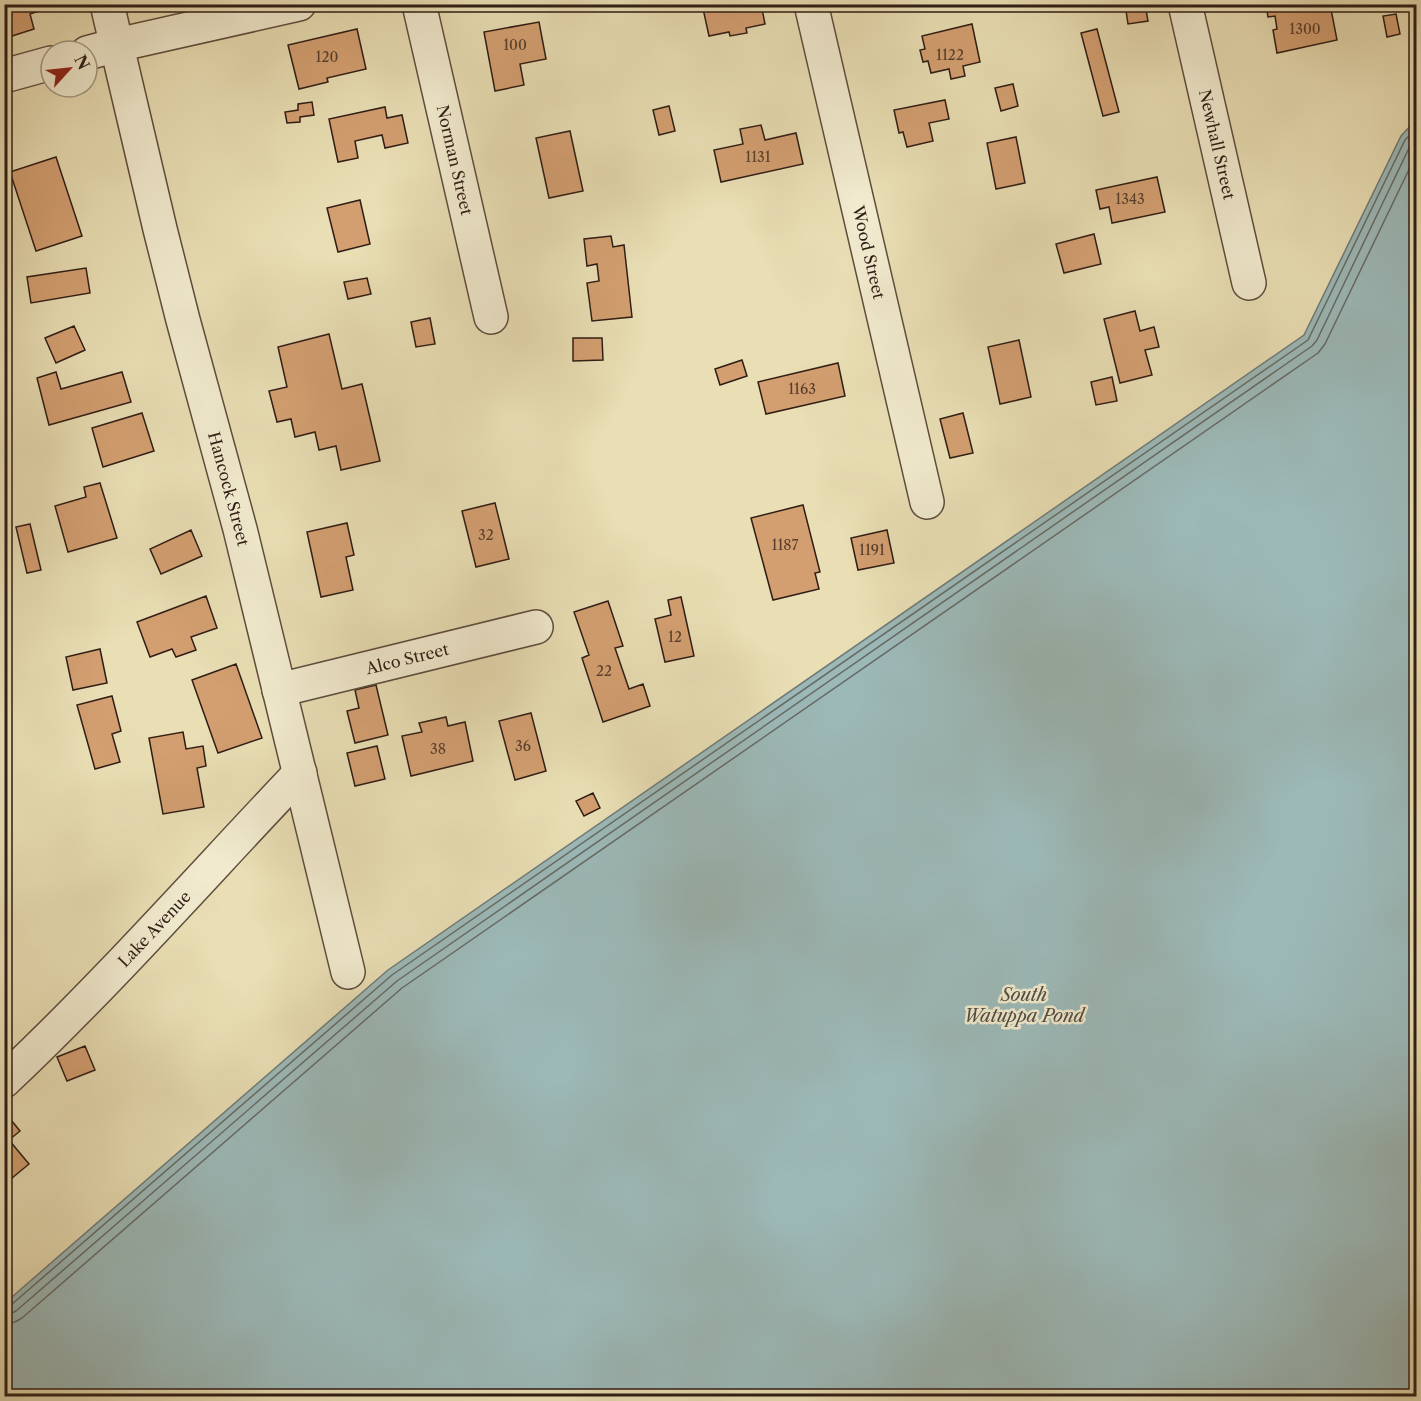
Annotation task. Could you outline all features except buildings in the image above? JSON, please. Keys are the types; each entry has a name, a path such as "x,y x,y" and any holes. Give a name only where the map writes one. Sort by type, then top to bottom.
{"street":[{"name":"Hancock Street","path":"107,4 102,49 168,263 240,529 348,972"},
{"path":"102,49 299,4"},
{"name":"Norman Street","path":"419,4 491,317"},
{"name":"Wood Street","path":"811,4 927,502"},
{"name":"Newhall Street","path":"1185,4 1250,283"},
{"path":"4,76 39,66"},
{"name":"Alco Street","path":"279,690 536,627"},
{"name":"Lake Avenue","path":"4,1081 130,955 300,773"}],"water":[{"name":"South Watuppa Pond","path":"1416,120 1416,1396 5,1396 5,1303 388,970 1304,335 1401,136"}]}
